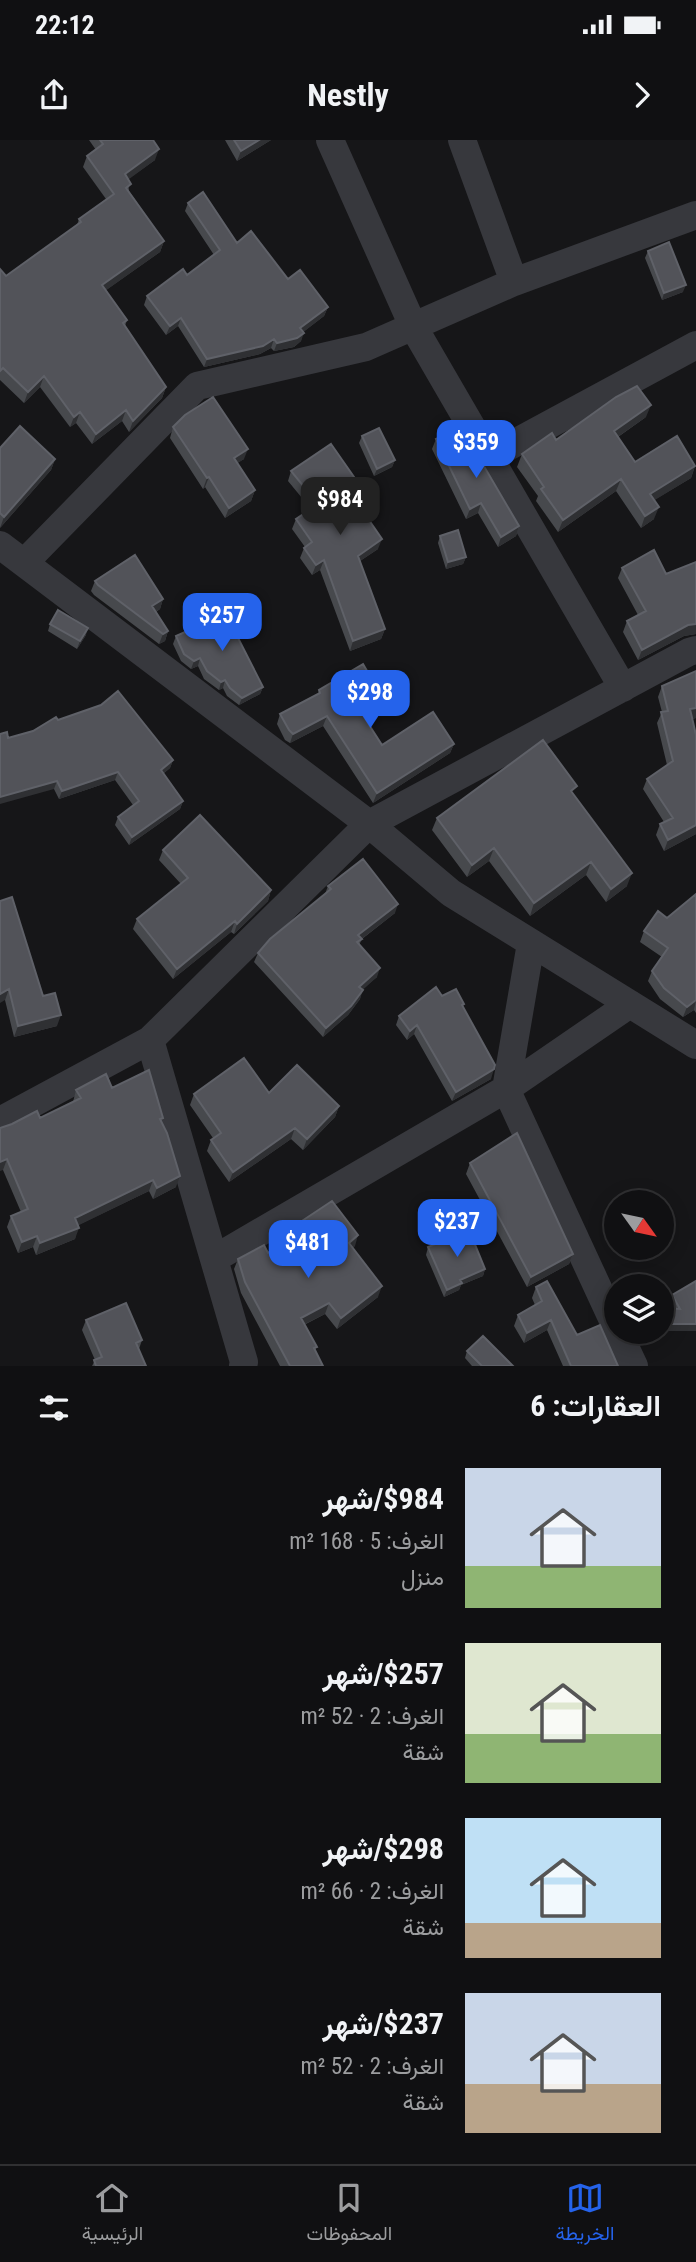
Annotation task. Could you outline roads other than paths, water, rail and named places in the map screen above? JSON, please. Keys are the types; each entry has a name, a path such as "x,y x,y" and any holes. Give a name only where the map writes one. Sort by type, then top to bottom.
{"street":[{"path":"330,140 413,326 623,688"},
{"path":"462,140 514,282"},
{"path":"24,563 197,386 366,347 514,282 696,215"},
{"path":"489,457 696,345"},
{"path":"0,545 369,824 451,893 696,1045"},
{"path":"0,1121 150,1040 369,824 696,650"},
{"path":"531,943 506,1089 604,1301"},
{"path":"214,1259 506,1089 630,1004"},
{"path":"150,1040 243,1366"},
{"path":"624,1344 634,1366"}]}
